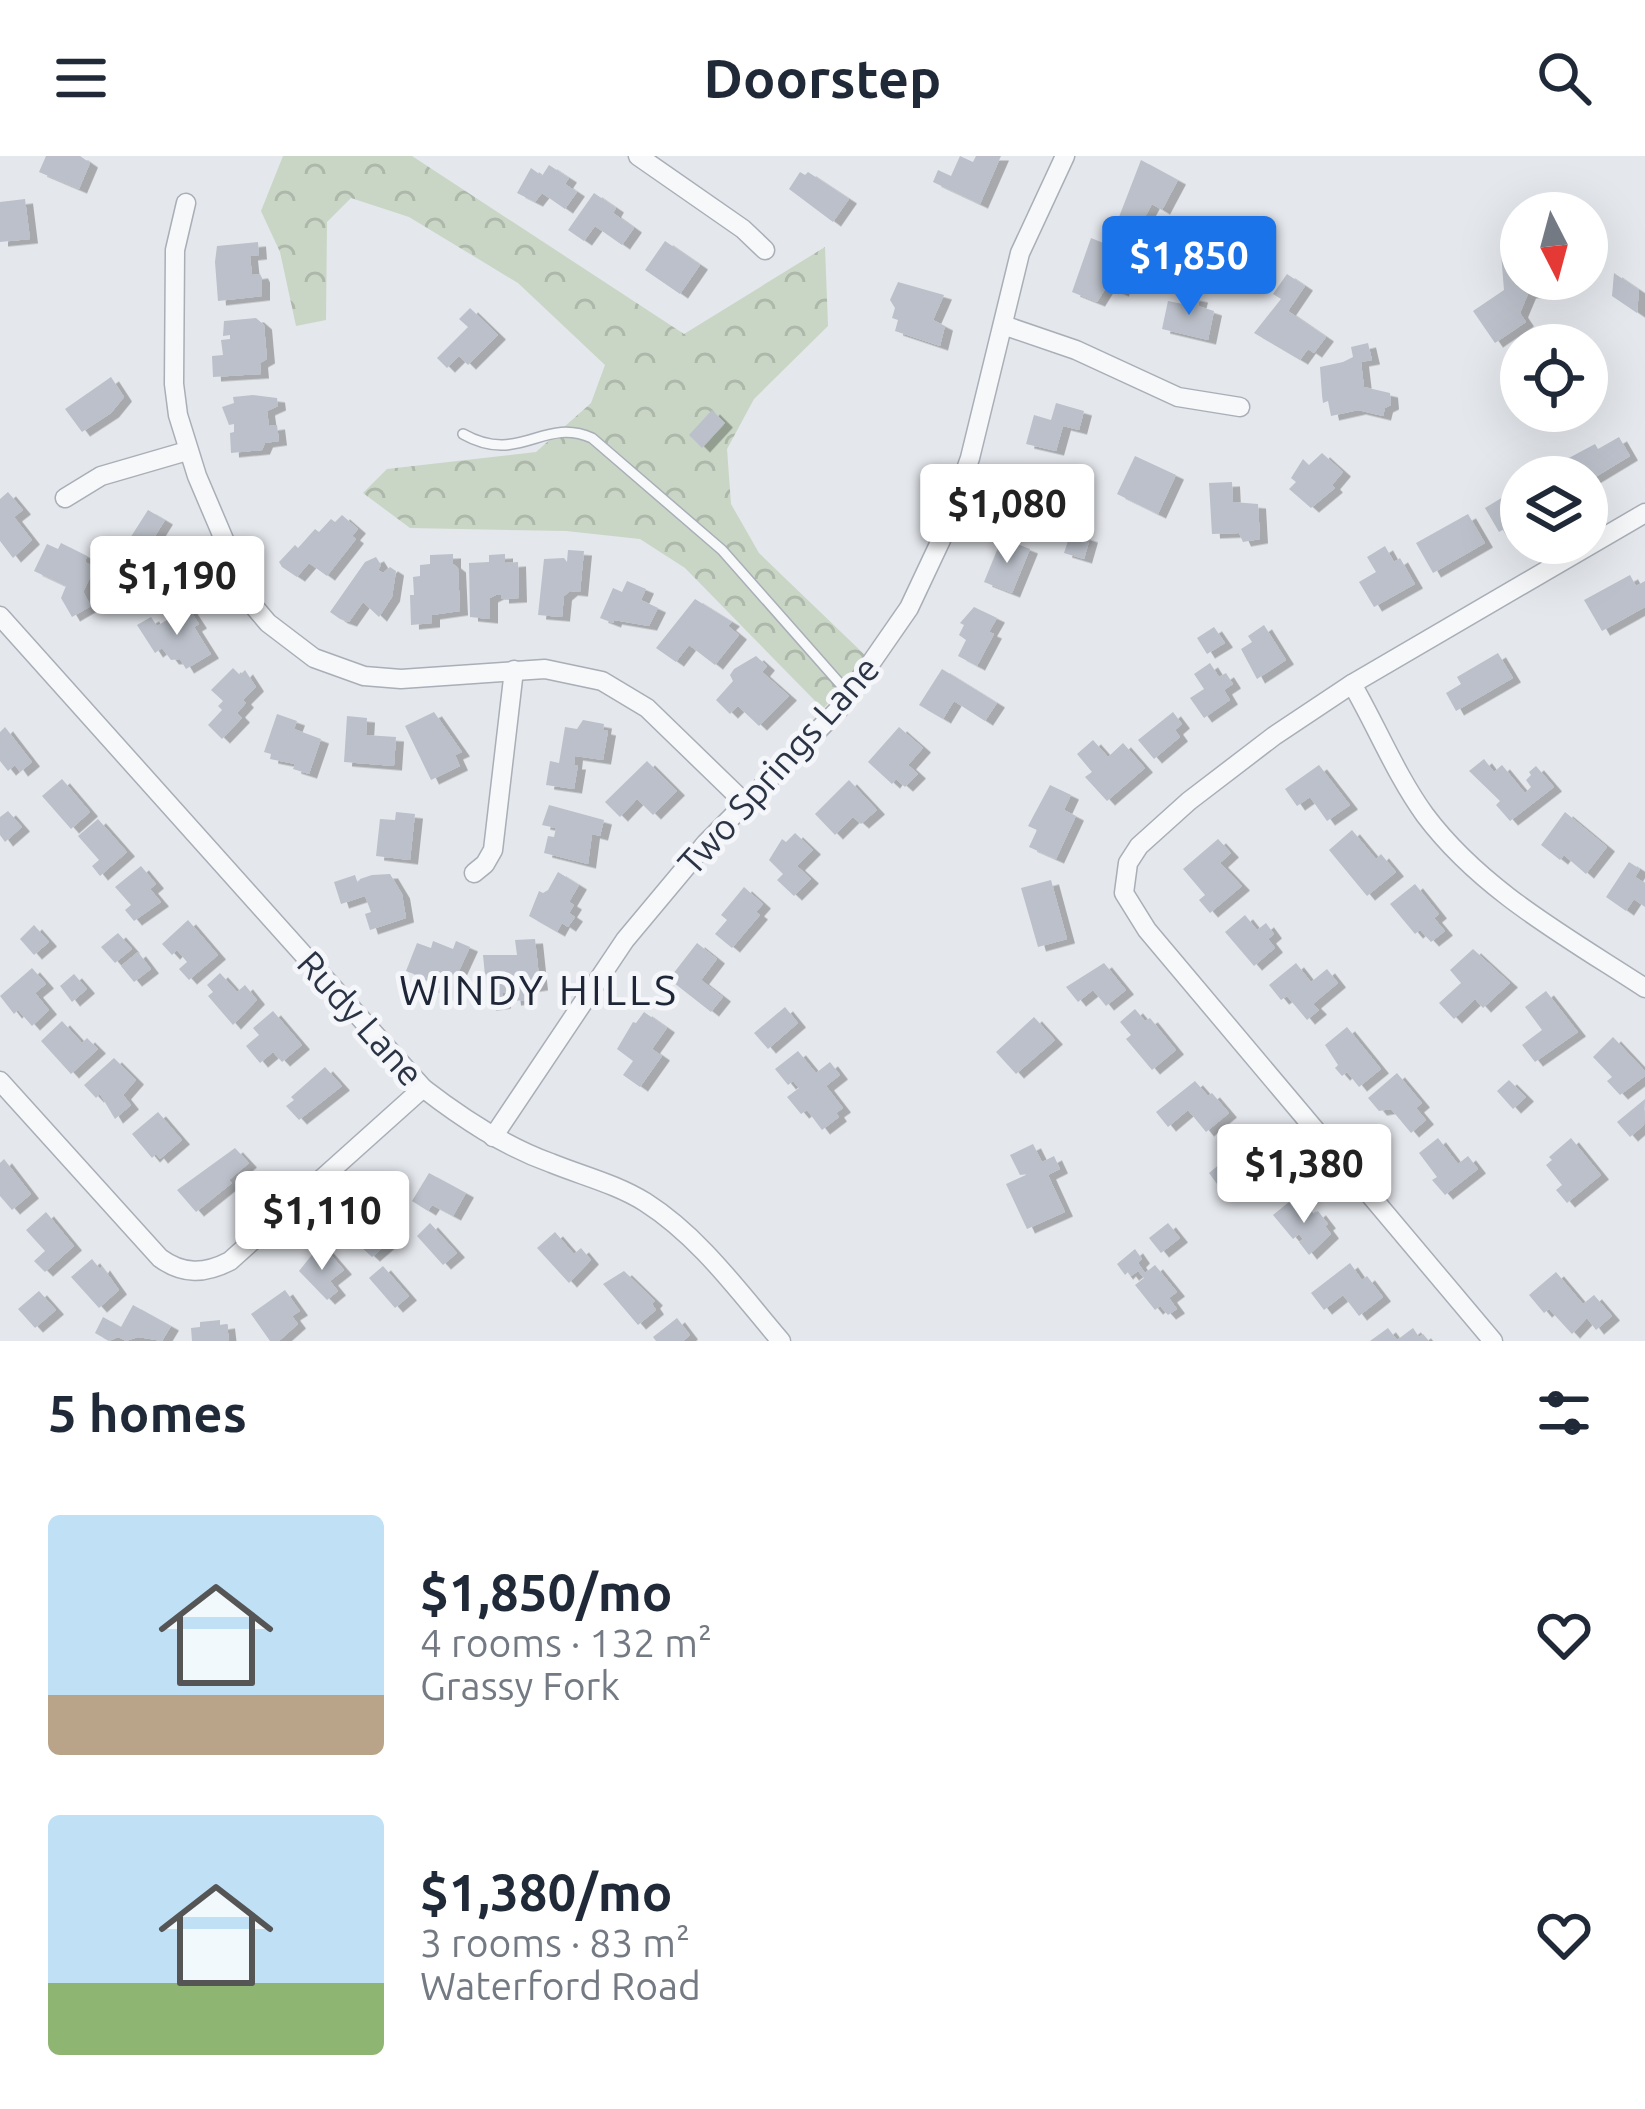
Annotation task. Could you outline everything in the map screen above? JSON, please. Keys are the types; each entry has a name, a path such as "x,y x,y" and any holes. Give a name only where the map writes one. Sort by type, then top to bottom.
{"street":[{"path":"638,156 743,229 765,250"},
{"name":"Two Springs Lane","path":"493,1137 625,940 850,695 909,608 970,458 1020,253 1065,156"},
{"path":"186,203 175,250 174,384 187,451 251,603 287,641 338,669 377,678 571,671 626,692 746,803"},
{"path":"1003,325 1076,350 1178,398 1240,407"},
{"path":"65,498 101,476 187,451"},
{"path":"1493,1341 1147,930 1124,893 1128,863 1172,816 1274,736 1352,684 1645,512"},
{"name":"Rudy Lane","path":"0,616 423,1088 493,1137 607,1183 658,1211 698,1245 781,1341"},
{"path":"474,874 493,850 514,670"},
{"path":"1352,684 1400,776 1452,848 1528,912 1645,988"},
{"path":"0,1081 151,1249 168,1264 190,1271 205,1271 230,1261 423,1088"}],"lane":[{"path":"463,434 497,448 538,440 555,430 578,431 592,438 722,550 850,695"}],"green space":[{"path":"283,156 412,156 684,334 825,247 828,326 754,399 727,449 731,504 759,553 867,657 823,709 685,568 640,539 566,531 410,528 363,493 387,469 536,452 591,403 605,365 518,283 409,217 351,198 327,222 326,320 296,326 280,252 261,211"}],"building":[{"path":"46,156 80,156 90,163 79,189 39,172"},
{"path":"960,156 973,162 976,156 1001,156 980,204 933,182 938,170 951,176"},
{"path":"1141,160 1178,180 1162,210 1152,204 1139,228 1119,217"},
{"path":"549,165 569,178 565,184 577,192 565,209 542,193 535,202 517,193 531,168 542,176"},
{"path":"800,172 808,172 849,199 833,222 789,189"},
{"path":"594,193 634,228 622,245 595,226 584,241 568,230"},
{"path":"25,199 30,239 0,242 0,202"},
{"path":"1091,238 1123,251 1118,262 1127,266 1121,292 1107,286 1097,302 1072,292"},
{"path":"665,241 700,265 680,294 645,270"},
{"path":"258,242 259,255 250,256 252,275 262,278 262,296 218,301 217,246"},
{"path":"1614,273 1639,290 1637,313 1612,296"},
{"path":"1287,274 1305,286 1288,311 1326,337 1314,353 1308,349 1300,360 1254,333 1281,299 1273,294"},
{"path":"898,282 944,295 933,320 945,326 940,346 895,331 898,320 892,318 895,308 890,300"},
{"path":"1500,293 1500,300 1525,300 1520,313 1526,322 1500,324 1500,340 1495,343 1473,311"},
{"path":"1185,295 1200,298 1198,306 1214,311 1208,340 1162,329 1168,301 1183,304"},
{"path":"470,308 498,335 468,365 459,356 447,368 437,358 468,327 459,319"},
{"path":"256,318 264,325 267,359 260,363 261,374 213,377 212,356 223,355 221,340 230,339 230,335 223,336 224,321"},
{"path":"1368,343 1372,360 1361,362 1364,387 1390,393 1391,405 1383,416 1358,410 1331,416 1328,401 1323,403 1320,367 1353,357 1351,347"},
{"path":"111,377 124,397 111,413 82,432 65,409"},
{"path":"233,397 277,398 278,406 267,411 269,426 277,425 279,441 265,443 262,450 231,453 234,424 229,425 222,407 234,403"},
{"path":"1056,403 1084,411 1079,430 1063,426 1056,451 1026,444 1034,415 1051,420"},
{"path":"712,410 725,423 702,448 689,435"},
{"path":"1619,437 1630,456 1608,469 1608,456 1573,456 1595,444 1598,449"},
{"path":"1322,453 1343,472 1332,485 1335,488 1311,508 1289,489 1296,482 1291,478 1303,459 1309,465"},
{"path":"1135,456 1176,475 1158,514 1117,494"},
{"path":"1025,468 1053,476 1046,501 1072,509 1067,528 1012,513"},
{"path":"1232,482 1233,502 1258,504 1260,539 1243,542 1239,533 1212,534 1209,483"},
{"path":"8,492 23,510 14,517 32,540 13,558 0,541 0,499"},
{"path":"1500,499 1500,531 1499,532 1485,508"},
{"path":"148,510 165,520 152,541 172,554 156,579 131,563 123,576 111,568"},
{"path":"1468,514 1485,543 1433,573 1416,543"},
{"path":"342,515 358,529 352,536 356,539 327,576 309,563 297,577 282,567 279,562 295,545 298,548 315,529 319,532"},
{"path":"1071,532 1090,538 1084,559 1064,553"},
{"path":"1002,538 1030,549 1012,593 984,582"},
{"path":"61,543 87,556 85,562 95,567 83,592 91,606 72,617 61,598 66,586 34,571 47,544 58,549"},
{"path":"1385,546 1394,562 1400,558 1415,584 1374,607 1359,582 1376,572 1367,557"},
{"path":"568,550 584,551 580,592 564,596 562,617 538,615 544,559 567,562"},
{"path":"453,554 460,611 432,615 432,623 411,625 410,595 414,595 413,577 420,576 420,565 430,564 430,555"},
{"path":"505,554 505,563 518,562 519,598 496,595 490,598 490,619 470,617 469,563 489,562 489,555"},
{"path":"376,557 381,565 378,570 383,573 390,567 396,571 392,597 379,617 363,602 349,622 330,612 365,562"},
{"path":"1630,575 1636,586 1645,581 1645,607 1602,631 1584,600"},
{"path":"627,581 646,589 641,600 658,608 649,626 600,618 613,588 622,592"},
{"path":"695,599 732,622 728,626 739,635 715,665 689,645 676,662 656,648"},
{"path":"188,607 211,654 186,669 162,648 155,653 137,625 151,617 157,626"},
{"path":"974,607 997,618 977,666 958,656 966,640 959,635 964,625 960,623"},
{"path":"1264,625 1286,660 1257,679 1241,649 1252,642 1248,636"},
{"path":"1214,627 1225,643 1207,654 1197,638"},
{"path":"1498,653 1513,678 1456,711 1446,693 1461,684 1457,677"},
{"path":"756,656 767,666 762,672 789,696 759,726 738,706 730,714 716,700 733,681 734,669"},
{"path":"1210,663 1219,677 1226,673 1233,684 1224,690 1230,700 1204,718 1190,698 1204,689 1194,674"},
{"path":"233,668 240,675 245,670 256,687 237,713 242,718 222,739 208,725 222,710 218,706 223,701 211,690"},
{"path":"942,669 997,703 985,721 954,701 943,719 919,705"},
{"path":"434,712 462,752 455,755 460,766 431,780 405,726"},
{"path":"1173,712 1182,724 1175,730 1180,737 1154,759 1138,740"},
{"path":"277,714 297,721 294,729 321,739 309,774 293,769 295,764 270,759 271,754 264,752"},
{"path":"347,716 367,718 366,735 396,737 394,766 344,762"},
{"path":"583,720 604,724 603,730 608,731 603,760 575,756 574,789 546,785 550,761 559,763 565,727 577,729"},
{"path":"5,727 32,762 20,772 15,765 8,771 0,761 0,732"},
{"path":"899,727 923,748 908,765 918,774 905,787 896,779 892,784 868,762"},
{"path":"1093,740 1108,757 1123,743 1145,768 1107,801 1085,777 1092,772 1077,754"},
{"path":"1484,759 1494,772 1502,765 1525,793 1531,787 1526,780 1529,772 1536,766 1554,787 1510,821 1496,805 1500,801 1469,771"},
{"path":"647,761 677,791 653,815 637,799 620,817 605,802"},
{"path":"1319,765 1350,805 1327,821 1310,797 1297,806 1285,789"},
{"path":"62,779 90,812 71,829 42,796"},
{"path":"849,780 877,810 861,824 853,817 835,835 815,814"},
{"path":"1050,785 1071,795 1064,810 1076,816 1056,859 1029,847 1037,830 1028,826"},
{"path":"549,805 604,820 600,836 592,834 588,864 544,853 548,836 554,837 556,828 542,825"},
{"path":"8,811 22,827 5,842 0,817"},
{"path":"396,812 415,814 410,860 376,856 380,819 395,820"},
{"path":"1565,812 1607,847 1586,874 1564,855 1560,860 1541,845"},
{"path":"98,819 127,852 100,876 92,866 99,860 78,836"},
{"path":"1352,830 1376,859 1381,854 1396,872 1367,896 1329,850"},
{"path":"795,833 813,850 797,866 811,879 794,896 777,880 783,874 769,860 782,839 786,842"},
{"path":"1218,839 1231,853 1220,863 1242,886 1210,913 1199,900 1205,895 1183,869"},
{"path":"1629,862 1640,869 1635,877 1645,883 1645,907 1634,899 1626,911 1606,897"},
{"path":"141,866 156,884 150,889 161,902 134,921 125,910 131,905 115,887"},
{"path":"558,872 579,885 569,902 574,905 569,913 575,917 568,927 562,923 557,932 529,916 539,891 548,890"},
{"path":"390,874 402,894 406,918 370,930 365,914 371,912 365,896 341,904 334,882 355,875 358,884 372,875"},
{"path":"1051,880 1067,939 1038,947 1021,888"},
{"path":"1415,884 1439,914 1434,918 1445,931 1431,942 1420,930 1415,934 1390,904"},
{"path":"744,887 763,904 756,912 760,915 732,948 715,934 727,920 721,915"},
{"path":"1245,915 1257,930 1266,923 1274,934 1268,939 1275,948 1254,966 1225,932"},
{"path":"188,920 218,955 189,980 179,969 187,962 177,950 172,955 162,944"},
{"path":"34,925 49,942 34,955 20,939"},
{"path":"118,933 132,949 115,963 101,947"},
{"path":"535,939 540,986 526,988 527,1000 513,1001 512,992 502,993 503,1004 488,1006 483,955 517,955 515,940"},
{"path":"433,941 453,949 456,941 470,947 447,997 427,986 429,980 406,971 417,943 431,948"},
{"path":"697,943 717,959 701,980 723,997 711,1012 669,979"},
{"path":"1473,949 1510,983 1483,1008 1475,999 1454,1019 1439,1003 1461,983 1450,970"},
{"path":"138,952 151,969 134,982 121,966"},
{"path":"1104,963 1126,990 1106,1006 1093,990 1078,1002 1066,987"},
{"path":"1296,963 1311,982 1327,969 1338,983 1313,1004 1319,1010 1307,1020 1287,996 1281,1000 1269,985"},
{"path":"32,968 46,984 35,993 49,1010 32,1026 0,996"},
{"path":"220,973 237,992 245,985 257,1000 233,1025 208,996 213,992 207,985"},
{"path":"74,974 87,989 72,1002 60,986"},
{"path":"1546,991 1578,1032 1535,1062 1522,1045 1542,1030 1525,1007"},
{"path":"785,1007 798,1023 768,1049 754,1033"},
{"path":"1135,1009 1145,1021 1150,1018 1176,1050 1152,1070 1126,1039 1131,1035 1120,1022"},
{"path":"273,1011 302,1045 282,1062 273,1052 260,1063 246,1046 259,1035 253,1028"},
{"path":"644,1012 667,1028 652,1049 662,1056 640,1087 623,1075 633,1061 617,1049"},
{"path":"1034,1017 1055,1040 1016,1074 996,1052"},
{"path":"62,1021 82,1043 87,1038 98,1049 71,1074 41,1041"},
{"path":"1347,1027 1381,1069 1359,1087 1347,1072 1342,1076 1335,1068 1338,1065 1325,1045"},
{"path":"1613,1037 1645,1071 1645,1076 1620,1095 1607,1081 1612,1077 1593,1057"},
{"path":"798,1051 816,1073 830,1062 840,1075 826,1086 843,1108 822,1130 807,1110 801,1114 787,1097 799,1088 793,1081 788,1085 775,1069"},
{"path":"114,1058 136,1080 123,1095 131,1105 115,1119 100,1094 96,1098 84,1085"},
{"path":"325,1067 342,1086 299,1120 286,1106"},
{"path":"1397,1073 1422,1103 1416,1108 1426,1120 1411,1133 1391,1109 1379,1111 1368,1098"},
{"path":"1509,1080 1526,1097 1513,1109 1497,1091"},
{"path":"1195,1081 1229,1113 1206,1132 1188,1110 1168,1127 1156,1112"},
{"path":"1645,1099 1644,1125 1630,1137 1617,1122"},
{"path":"158,1112 182,1140 160,1159 156,1154 152,1158 132,1134"},
{"path":"1438,1138 1458,1164 1468,1156 1478,1169 1445,1195 1419,1153"},
{"path":"1571,1138 1601,1175 1567,1203 1556,1190 1562,1185 1546,1165"},
{"path":"1249,1140 1280,1174 1257,1192 1239,1170 1220,1188 1209,1173"},
{"path":"1033,1144 1042,1162 1054,1156 1060,1169 1048,1175 1065,1212 1027,1229 1006,1184 1028,1174 1020,1175 1010,1155"},
{"path":"235,1148 249,1163 196,1212 177,1190"},
{"path":"4,1159 31,1194 12,1210 0,1196"},
{"path":"429,1173 466,1193 453,1216 432,1205 428,1211 412,1201"},
{"path":"1289,1202 1299,1215 1308,1207 1314,1214 1318,1211 1328,1224 1331,1234 1309,1255 1299,1234 1293,1239 1273,1215"},
{"path":"379,1203 398,1224 381,1238 387,1244 372,1257 346,1233"},
{"path":"46,1212 74,1246 45,1272 34,1261 45,1251 26,1230"},
{"path":"430,1223 457,1253 443,1265 417,1236"},
{"path":"1168,1223 1180,1238 1161,1253 1149,1238"},
{"path":"555,1232 574,1254 581,1248 591,1260 569,1283 537,1248"},
{"path":"325,1248 344,1270 330,1281 338,1291 327,1300 299,1271 315,1251 318,1255"},
{"path":"1135,1249 1145,1273 1155,1265 1177,1292 1169,1298 1177,1309 1168,1315 1160,1306 1155,1310 1135,1285 1144,1278 1138,1271 1125,1275 1117,1264"},
{"path":"92,1259 119,1290 99,1308 71,1277"},
{"path":"1350,1263 1383,1297 1359,1316 1343,1295 1324,1310 1311,1293"},
{"path":"383,1266 409,1296 395,1308 369,1278"},
{"path":"624,1271 655,1301 656,1310 638,1325 603,1284"},
{"path":"1556,1272 1583,1304 1594,1295 1612,1316 1596,1330 1587,1318 1572,1334 1549,1309 1544,1313 1529,1295"},
{"path":"285,1290 300,1311 292,1316 298,1324 279,1341 270,1341 251,1314"},
{"path":"39,1291 56,1310 35,1328 18,1309"},
{"path":"133,1305 171,1326 162,1341 118,1337 109,1341 95,1333 103,1317 121,1327"},
{"path":"677,1318 690,1335 683,1341 656,1341 653,1337"},
{"path":"220,1320 220,1325 227,1324 229,1341 192,1341 191,1328"},
{"path":"1388,1328 1397,1340 1413,1328 1429,1341 1370,1341"}],"district":[{"name":"WINDY HILLS","path":"539,989"}]}
